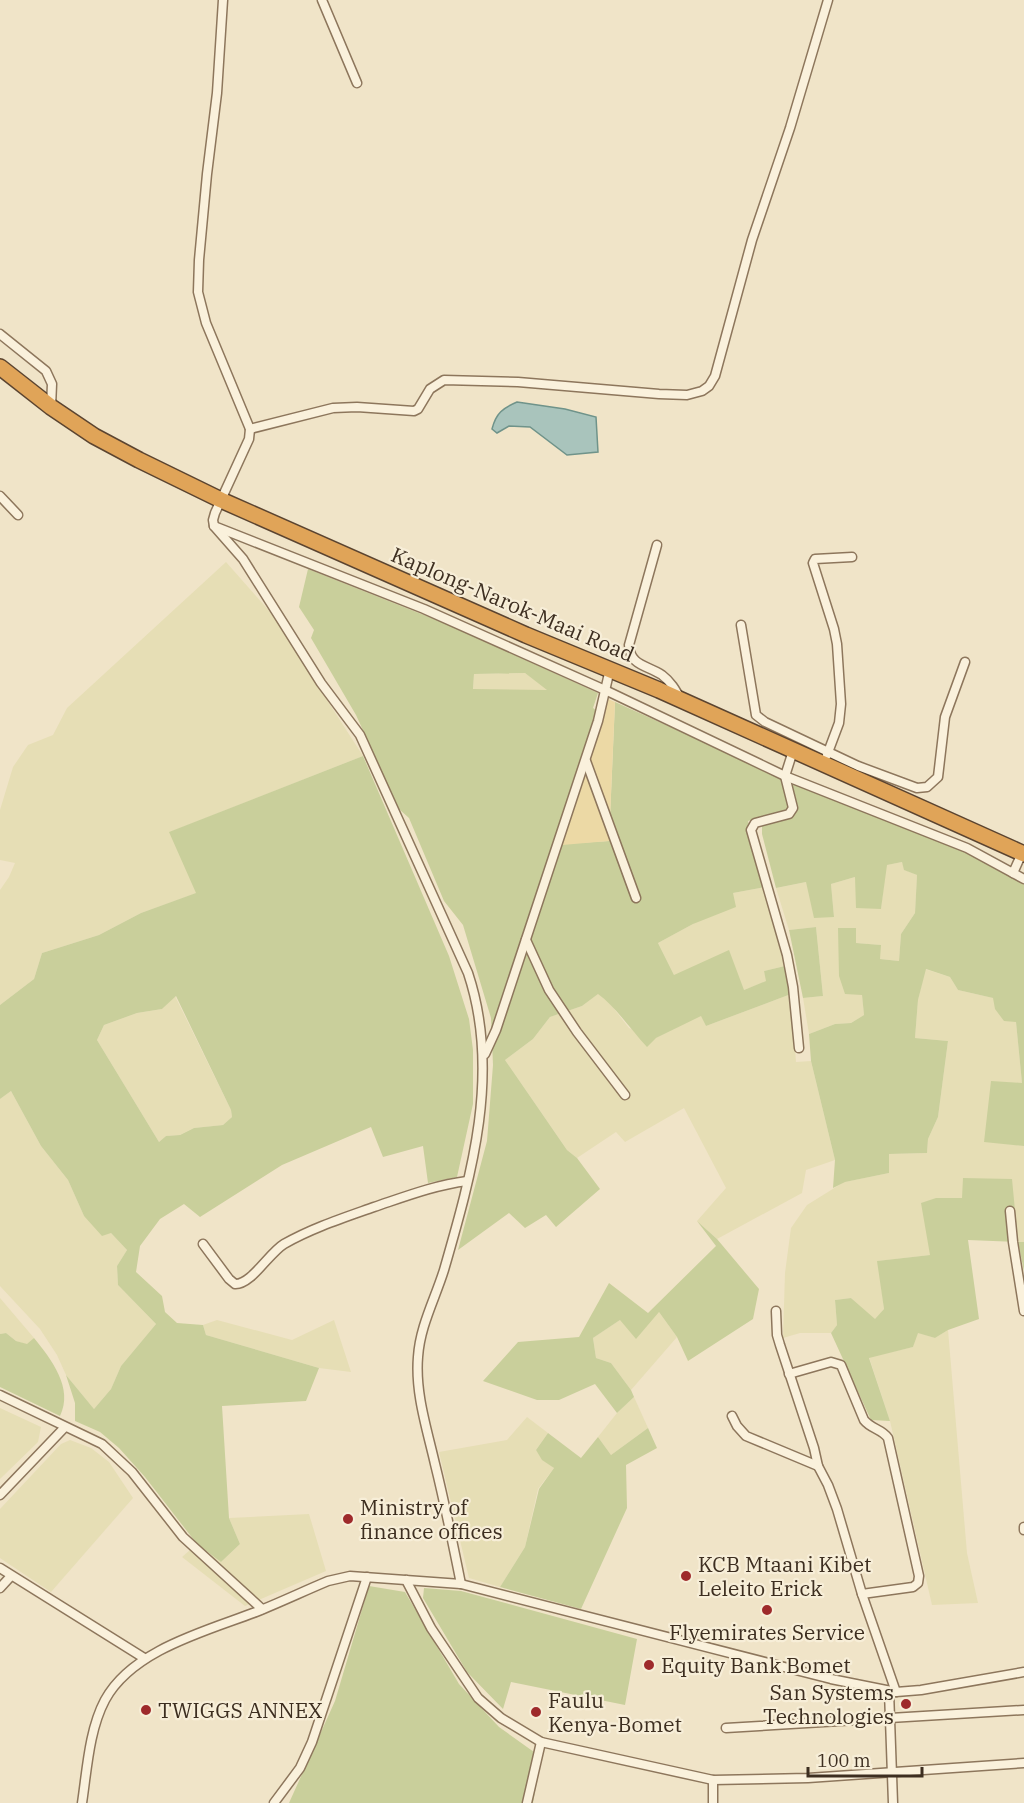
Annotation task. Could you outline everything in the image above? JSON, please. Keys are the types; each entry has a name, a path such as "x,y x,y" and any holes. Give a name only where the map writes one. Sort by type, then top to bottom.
{"highway":[{"name":"Kaplong-Narok-Maai Road","path":"0,367 51,407 133,457 220,500 793,751 826,758 1023,853"}],"street":[{"path":"223,0 217,93 200,250 198,292 206,323 250,429 246,448 220,500 213,519 214,526 243,559 321,683 360,735 468,973 479,1012 483,1058 478,1127 465,1198 446,1264 420,1337 418,1359 422,1407 461,1584"},
{"path":"322,0 357,83"},
{"path":"250,429 333,408 357,407 414,411 418,409 435,384 451,379 518,382 659,394 687,394 702,391 709,386 715,376 752,240 790,128 828,0"},
{"path":"0,334 46,371 52,384 51,407"},
{"path":"0,496 18,515"},
{"path":"214,526 424,609 605,690 785,776 948,840 992,860 1024,879"},
{"path":"657,544 628,645 629,654 636,662 662,676 673,685 680,700"},
{"path":"826,758 839,723 841,704 837,644 813,563 815,559 852,557"},
{"path":"424,609 433,593"},
{"path":"741,625 756,715 826,758 858,766 917,788 927,787 938,777 945,717 965,662"},
{"path":"483,1058 496,1030 585,761 610,669"},
{"path":"793,751 785,776 793,808 789,814 754,823 751,830 787,955 793,987 799,1048"},
{"path":"585,761 636,898"},
{"path":"1013,873 1023,853"},
{"path":"526,940 549,990 577,1032 625,1095"},
{"path":"203,1244 229,1279 235,1284 242,1284 271,1253 308,1231 435,1186 467,1181"},
{"path":"1010,1211 1024,1311"},
{"path":"776,1311 777,1335 818,1466 837,1509 892,1691 890,1719 893,1803"},
{"path":"789,1374 831,1362 841,1365 864,1420 870,1426 884,1432 888,1438 918,1583 913,1587 862,1594"},
{"path":"0,1395 102,1443 132,1472 183,1537 262,1610"},
{"path":"732,1416 746,1436 818,1466"},
{"path":"0,1495 64,1427"},
{"path":"0,1568 144,1659"},
{"path":"0,1588 11,1576"},
{"path":"82,1803 94,1729 101,1708 116,1684 144,1659 328,1581 350,1576 461,1584 831,1679 892,1691 921,1689 1024,1672"},
{"path":"274,1803 300,1768 312,1742 367,1577"},
{"path":"406,1580 431,1628 478,1698 501,1718 541,1742 713,1780 807,1778 1024,1763"},
{"path":"726,1728 1024,1710"},
{"path":"527,1803 541,1742"},
{"path":"713,1780 713,1803"}],"shaded area":[{"path":"226,562 271,613 363,756 170,832 197,893 141,913 99,935 42,953 34,979 0,1005 0,890 15,863 0,860 0,810 13,767 28,745 53,735 67,708"},
{"path":"525,673 549,690 473,690 474,674"},
{"path":"902,862 905,870 917,875 915,913 901,934 899,961 880,959 880,945 856,943 838,928 862,994 864,1015 851,1023 835,1024 809,1034 803,998 823,996 816,927 789,930 776,888 806,882 834,917 831,884 855,877 881,909 886,865"},
{"path":"766,887 778,925 785,966 764,971 767,981 744,990 674,975 658,943 693,924 733,893"},
{"path":"925,969 950,977 958,990 993,998 1016,1022 1022,1083 984,1141 1024,1146 1024,1242 1018,1242 962,1198 936,1198 930,1255 878,1261 884,1309 875,1320 851,1298 835,1300 837,1325 831,1333 800,1333 783,1338 785,1273 791,1228 807,1205 844,1182 889,1173 889,1154 927,1153 928,1139 938,1117 948,1041 915,1038 918,1000"},
{"path":"599,993 629,1028 656,1038 701,1015 706,1026 791,994 796,1062 811,1061 835,1160 806,1170 802,1193 717,1239 697,1221 726,1188 684,1108 625,1142 616,1132 577,1158 567,1150 505,1060 533,1039 550,1017 582,1006"},
{"path":"175,996 231,1110 232,1117 223,1125 194,1128 180,1135 166,1136 159,1142 97,1040 104,1025 137,1013 162,1009"},
{"path":"11,1091 41,1146 68,1180 84,1216 111,1233 127,1250 117,1266 118,1285 156,1324 121,1366 111,1389 94,1409 66,1375 57,1355 40,1329 0,1286 0,1099"},
{"path":"0,1298 34,1338 28,1345 16,1341 6,1333 0,1334"},
{"path":"659,1312 677,1337 631,1390 611,1363 596,1358 593,1338 620,1320"},
{"path":"217,1320 292,1340 334,1320 351,1372 319,1368 206,1335 203,1325"},
{"path":"948,1330 967,1553 978,1603 932,1605 890,1421 869,1357 913,1347 917,1332 935,1338"},
{"path":"634,1397 648,1428 611,1455 598,1437 617,1413"},
{"path":"0,1408 41,1427 38,1442 0,1479"},
{"path":"527,1417 548,1433 536,1450 554,1468 538,1489 525,1547 500,1587 469,1578 439,1452 507,1440"},
{"path":"70,1440 91,1448 109,1462 133,1498 51,1592 0,1558 0,1509 61,1444"},
{"path":"309,1514 326,1571 245,1606 182,1557 197,1544 221,1562 240,1544 229,1518"}],"green space":[{"path":"308,569 444,623 598,693 593,708 603,715 562,844 609,841 615,702 783,778 789,806 787,811 748,821 766,887 733,893 736,907 693,924 658,943 674,975 729,950 744,990 766,981 764,971 785,966 791,994 706,1026 701,1016 656,1038 647,1047 598,994 582,1006 550,1017 533,1039 505,1060 567,1150 577,1158 600,1189 556,1227 546,1215 525,1228 509,1213 458,1250 487,1141 493,1065 491,1018 463,925 444,901 409,818 399,809 356,715 311,638 314,630 299,607","holes":["525,673 547,690 473,689 474,674"]},
{"path":"363,756 449,956 469,1019 473,1050 473,1104 457,1177 428,1183 423,1146 383,1157 371,1127 282,1165 200,1217 184,1204 160,1219 140,1246 136,1272 162,1296 165,1312 177,1323 203,1325 206,1335 319,1368 306,1401 222,1406 229,1518 240,1544 221,1562 197,1544 145,1477 119,1448 100,1432 75,1421 75,1403 66,1375 94,1409 111,1389 121,1366 156,1324 118,1285 117,1266 127,1250 111,1233 102,1236 84,1216 68,1180 41,1146 11,1091 0,1099 0,1005 34,979 42,953 99,935 141,913 196,893 169,832","holes":["176,996 231,1110 232,1117 223,1125 194,1128 180,1135 166,1136 159,1142 97,1040 104,1025 137,1013 162,1009"]},
{"path":"792,783 989,862 1024,883 1024,1146 984,1142 991,1081 1022,1083 1016,1022 1004,1021 995,1009 993,998 958,990 950,977 926,969 918,1000 915,1038 948,1041 938,1117 928,1139 927,1153 889,1154 889,1173 845,1182 833,1188 835,1160 811,1061 809,1034 835,1024 851,1023 864,1015 862,995 845,994 839,976 838,928 856,928 856,943 881,945 880,959 899,961 901,934 915,913 917,875 904,870 902,862 887,865 881,909 856,908 855,877 831,884 834,917 814,918 806,882 776,888 762,834 762,825 794,814 798,807"},
{"path":"816,927 823,996 803,998 789,930"},
{"path":"963,1178 1012,1179 1018,1242 968,1240 979,1319 948,1330 935,1338 918,1333 913,1347 869,1358 890,1421 871,1420 831,1333 837,1325 835,1300 851,1298 875,1319 884,1309 877,1261 930,1255 921,1203 936,1198 962,1198"},
{"path":"697,1221 717,1239 759,1289 753,1319 688,1361 677,1337 659,1312 636,1339 620,1320 593,1338 596,1358 611,1363 634,1397 617,1413 595,1384 559,1400 537,1400 483,1381 518,1342 579,1337 609,1283 648,1313 716,1246"},
{"path":"1018,1242 1024,1242 1024,1271"},
{"path":"6,1333 16,1341 27,1344 34,1338 47,1355 59,1374 62,1385 64,1405 60,1416 0,1387 0,1334"},
{"path":"648,1428 657,1448 626,1465 627,1508 581,1609 500,1587 525,1547 539,1489 554,1468 542,1460 536,1450 548,1433 581,1458 598,1437 611,1455"},
{"path":"369,1586 405,1592 459,1684 499,1727 541,1757 533,1803 289,1803 335,1701"},
{"path":"424,1588 461,1591 637,1639 625,1705 511,1682 503,1709 467,1672 423,1598"}],"sand":[{"path":"608,699 615,702 609,841 562,845"}],"water":[{"path":"517,402 565,409 596,417 598,452 567,455 530,427 509,426 497,433 492,429 498,415"}],"place":[{"name":"Ministry of finance offices","path":"348,1519"},
{"name":"KCB Mtaani Kibet Leleito Erick","path":"686,1576"},
{"name":"Flyemirates Service","path":"767,1610"},
{"name":"Equity Bank Bomet","path":"649,1665"},
{"name":"San Systems Technologies","path":"906,1704"},
{"name":"TWIGGS ANNEX","path":"146,1710"},
{"name":"Faulu Kenya-Bomet","path":"536,1712"}]}
